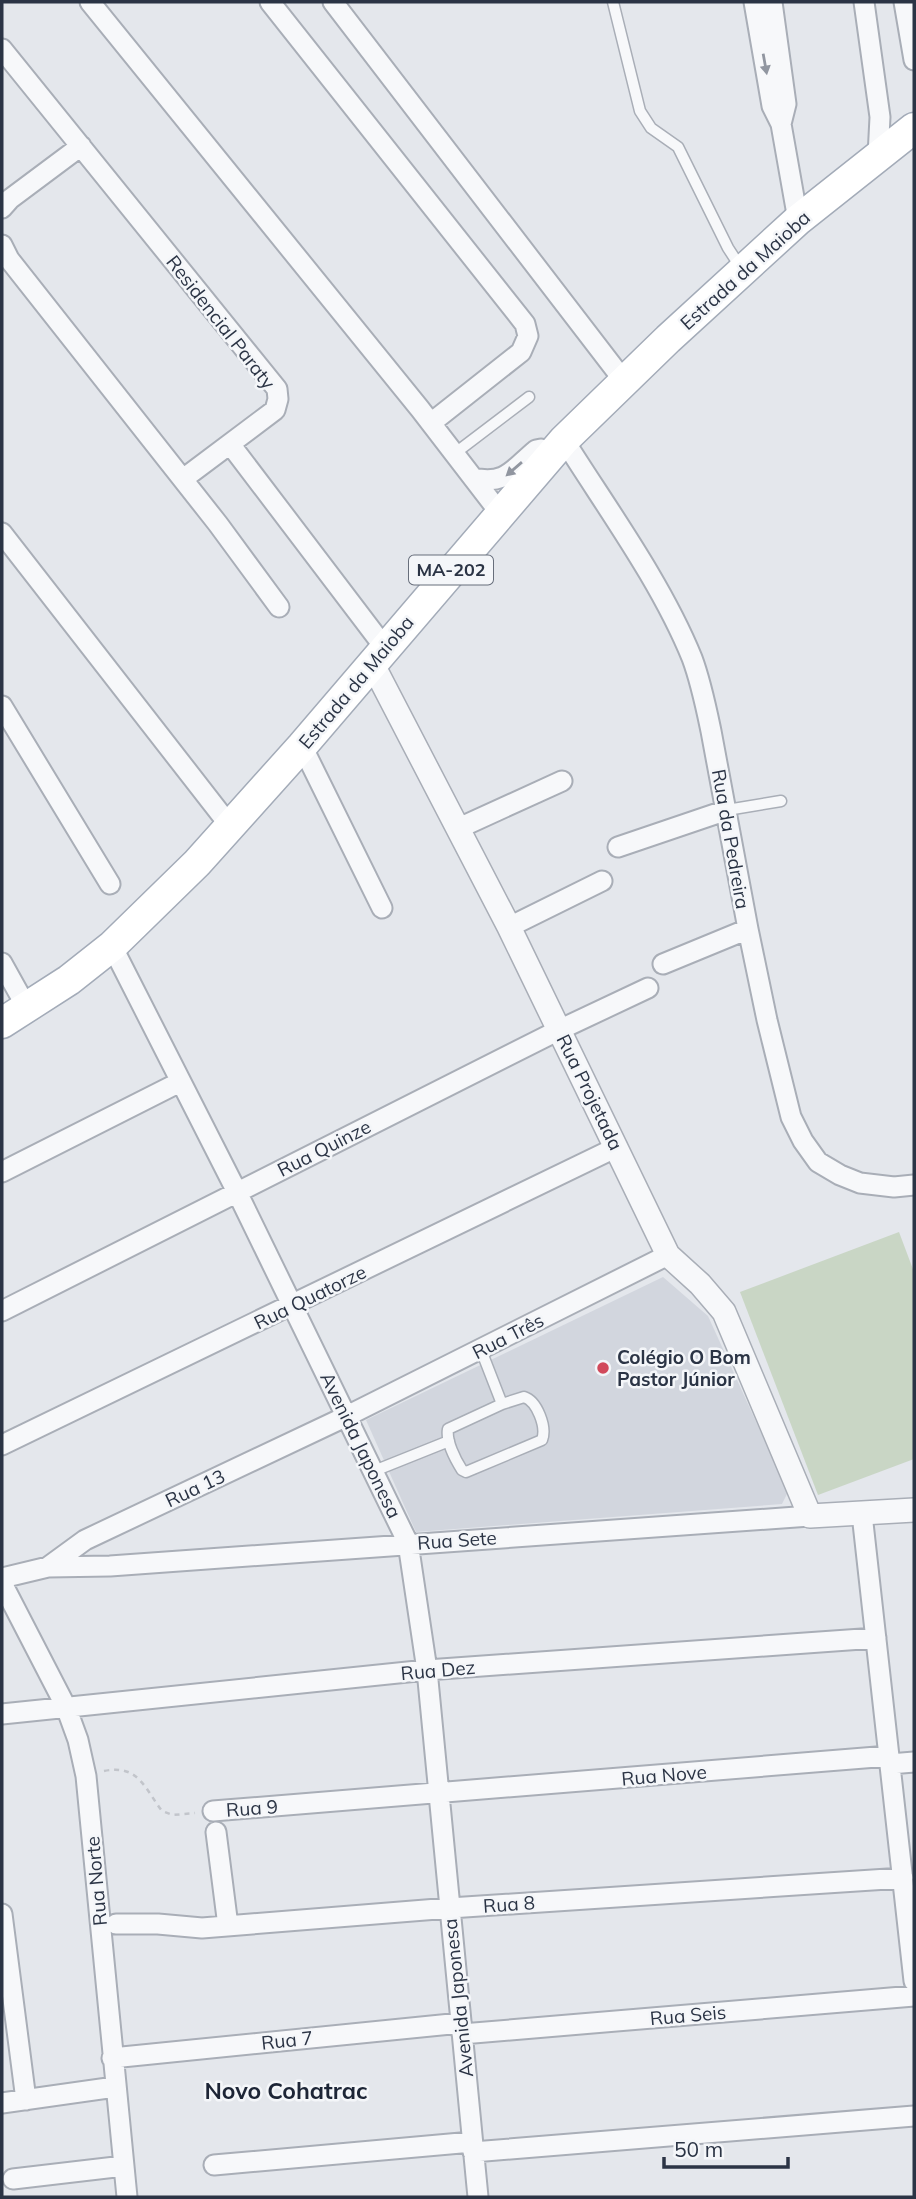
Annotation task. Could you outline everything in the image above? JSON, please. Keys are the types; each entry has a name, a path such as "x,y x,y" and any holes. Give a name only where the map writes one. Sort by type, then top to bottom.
{"main road":[{"name":"Estrada da Maioba","path":"14,1015 69,980 112,946 197,863 302,746 557,446 798,219 914,128"}],"street":[{"path":"90,2 431,423 499,513"},
{"path":"270,2 525,324 528,336 521,352 431,423"},
{"path":"333,2 624,381"},
{"path":"754,2 772,106 781,124 798,219"},
{"path":"772,2 786,104 781,124"},
{"path":"863,2 880,117 878,156"},
{"path":"904,2 914,60"},
{"name":"Residencial Paraty","path":"2,49 277,389 275,410 183,479"},
{"path":"2,208 10,198 81,146"},
{"path":"2,245 9,259 183,479 279,607"},
{"path":"230,444 378,656"},
{"path":"473,478 499,480 536,450 557,446"},
{"name":"Rua da Pedreira","path":"557,446 662,595 692,659 703,692 766,1020 791,1117 818,1162 841,1175 860,1183 894,1187 914,1185"},
{"path":"2,533 230,826"},
{"name":"Rua Projetada","path":"378,656 668,1255 700,1284 724,1312 810,1516"},
{"path":"2,706 110,884"},
{"path":"302,746 382,908"},
{"path":"459,828 562,781"},
{"path":"618,847 727,810"},
{"path":"509,927 602,881"},
{"path":"663,964 748,929"},
{"name":"Avenida Japonesa","path":"112,946 237,1192 408,1543 427,1670 478,2197"},
{"path":"2,963 14,1015"},
{"name":"Rua Quinze","path":"2,1311 559,1030 648,988"},
{"path":"2,1172 180,1082"},
{"name":"Rua Quatorze","path":"2,1446 617,1147"},
{"name":"Rua Três","path":"347,1416 668,1255"},
{"name":"Rua 13","path":"48,1567 85,1540 347,1416"},
{"name":"Rua Sete","path":"2,1581 48,1567 110,1566 408,1543 914,1510"},
{"path":"862,1514 914,1981"},
{"name":"Rua Norte","path":"2,1581 66,1707 78,1740 86,1776 127,2197"},
{"name":"Rua Dez","path":"2,1714 427,1670 876,1638"},
{"path":"890,1760 914,1762"},
{"name":"Rua Nove","path":"440,1794 890,1760"},
{"name":"Rua 9","path":"213,1811 440,1794"},
{"path":"216,1832 228,1926"},
{"name":"Rua 8","path":"116,1924 202,1928 450,1908 903,1878"},
{"path":"2,1914 26,2100"},
{"name":"Rua Seis","path":"462,2029 914,1996"},
{"name":"Rua 7","path":"112,2057 462,2029"},
{"path":"2,2103 115,2087"},
{"path":"214,2165 914,2116"},
{"path":"13,2179 124,2166"}],"lane":[{"path":"614,2 640,111 651,128 678,148 743,272"},
{"path":"454,454 529,397"},
{"path":"727,810 781,801"},
{"path":"481,1350 502,1404"},
{"path":"529,1398 544,1430 542,1440 466,1472 459,1467 446,1432 452,1426 502,1404 529,1398"},
{"path":"374,1471 449,1441"}],"path":[{"name":"Rua 9","path":"86,1776 125,1769 134,1773 162,1811 168,1814 213,1811"}],"shaded area":[{"name":"Colégio O Bom Pastor Júnior","path":"663,1277 708,1316 788,1492 782,1504 416,1532 366,1420"}],"green space":[{"path":"899,1232 914,1272 914,1459 818,1495 740,1292"}],"place":[{"name":"Colégio O Bom Pastor Júnior","path":"603,1368"}],"district":[{"name":"Novo Cohatrac","path":"286,2091"}]}
